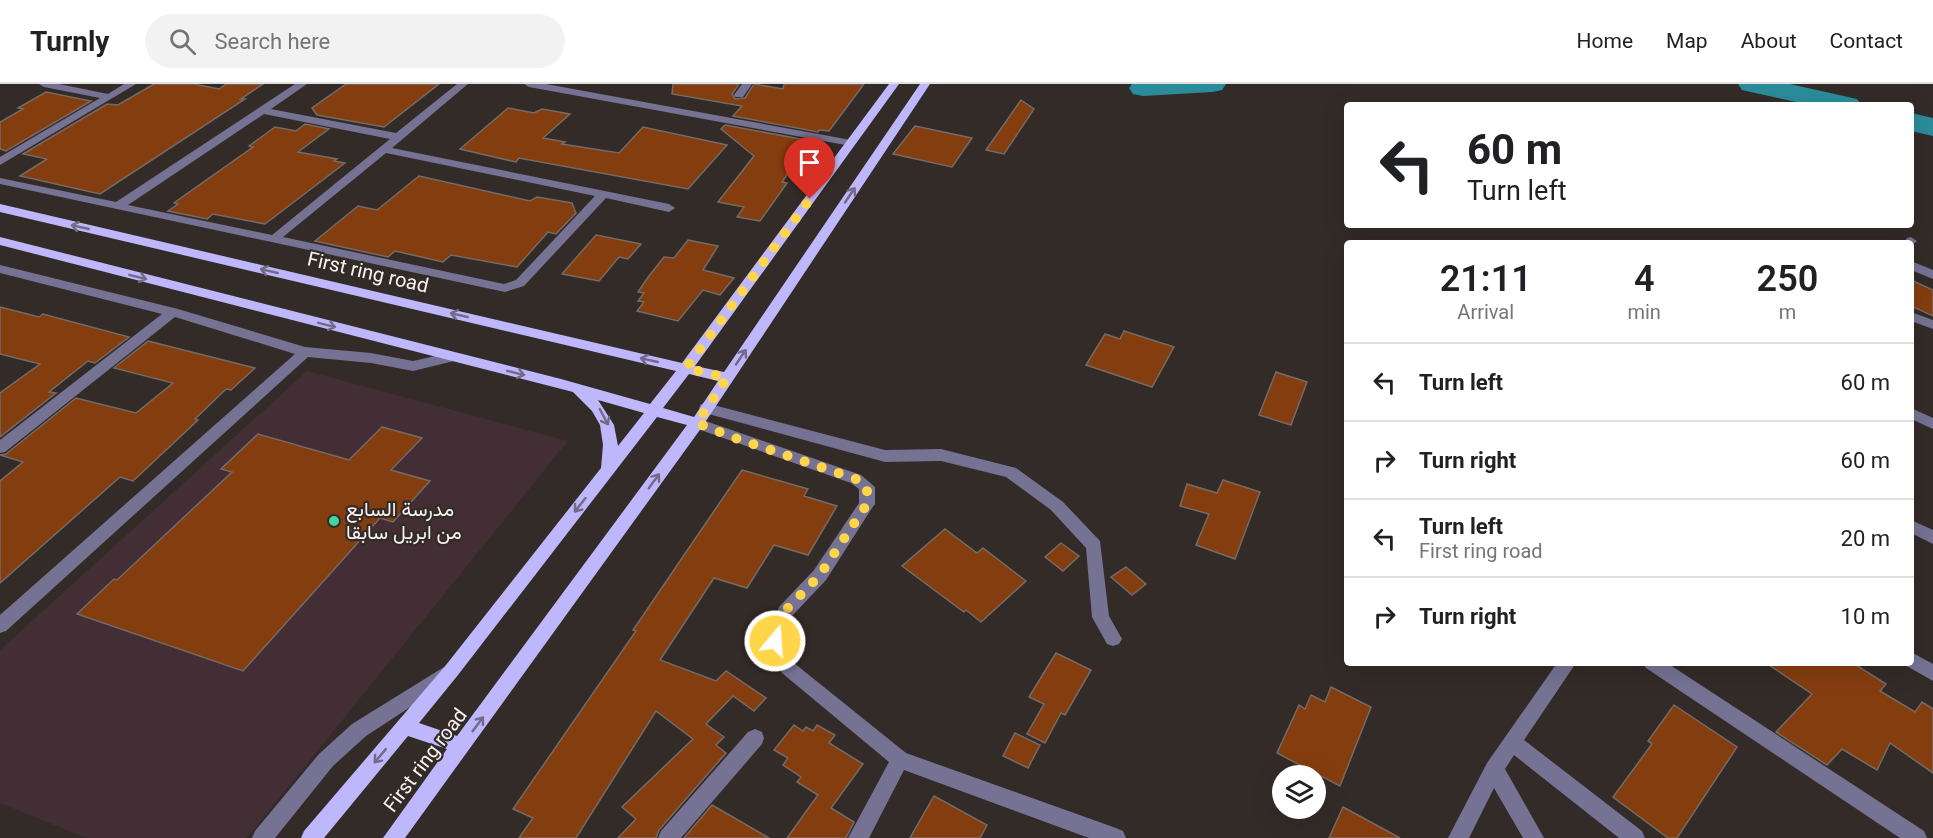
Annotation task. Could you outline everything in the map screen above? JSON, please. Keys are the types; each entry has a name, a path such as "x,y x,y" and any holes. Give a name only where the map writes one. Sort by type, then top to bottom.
{"main road":[{"name":"First ring road","path":"311,838 452,670 607,471 686,368 894,84"},
{"name":"First ring road","path":"393,838 701,416 925,84"},
{"name":"First ring road","path":"0,208 727,378"},
{"path":"0,241 561,384 654,410 701,416"},
{"path":"561,384 588,398 606,419 612,444 607,471"},
{"path":"405,726 461,746"}],"street":[{"path":"44,84 109,97"},
{"path":"0,162 131,84"},
{"path":"118,206 302,84"},
{"path":"273,238 463,84"},
{"path":"529,84 851,143"},
{"path":"739,95 747,84"},
{"path":"261,110 398,137"},
{"path":"383,148 669,208"},
{"path":"0,181 510,287 520,284 602,195"},
{"path":"1914,266 1933,275"},
{"path":"0,269 173,312 305,352 371,358 413,366 453,357"},
{"path":"0,448 173,312"},
{"path":"1914,317 1933,325"},
{"path":"0,626 305,352"},
{"path":"1914,414 1933,424"},
{"path":"701,416 885,456 941,455 1011,472 1057,506 1094,546 1101,617 1113,639"},
{"path":"701,416 732,437 856,479 867,487 867,504 820,575 784,612 775,641 788,668 900,760 1116,838"},
{"path":"1914,528 1933,537"},
{"path":"1914,662 1933,673"},
{"path":"1458,838 1494,769 1565,666"},
{"path":"1657,666 1917,838"},
{"path":"262,838 326,760 359,730 452,670"},
{"path":"668,838 754,738"},
{"path":"1512,742 1635,838"},
{"path":"858,838 900,760"},
{"path":"1494,769 1534,838"}],"shaded area":[{"path":"307,371 568,441 247,838 86,838 0,803 0,650"}],"building":[{"path":"154,84 194,84 219,89 226,84 263,84 241,99 245,99 100,194 20,176 47,159 23,154 107,104 118,105"},
{"path":"346,84 439,84 384,127 317,115 312,108"},
{"path":"673,84 739,84 732,94 735,99 745,98 754,84 783,89 784,84 864,84 829,131 819,130 818,132 733,116 742,106 672,94"},
{"path":"46,92 91,101 6,151 0,149 0,122 23,109 18,108"},
{"path":"1021,100 1034,109 1004,154 986,150"},
{"path":"508,108 534,113 542,109 570,114 543,138 565,142 562,144 619,153 643,127 727,145 688,189 519,158 516,162 460,149"},
{"path":"305,124 329,129 298,152 337,159 334,161 345,163 265,224 213,214 207,219 168,211 178,204 174,203 253,147 249,146 275,127 296,131"},
{"path":"725,125 811,141 782,182 787,183 760,221 737,217 744,207 718,202 754,156 721,129"},
{"path":"915,126 972,138 952,167 893,154"},
{"path":"419,176 530,201 537,197 572,203 576,213 556,234 548,232 517,267 451,255 443,262 395,251 388,257 315,241 358,206 377,210"},
{"path":"596,235 641,244 628,259 619,257 599,281 562,274"},
{"path":"688,240 718,246 703,270 734,278 720,295 703,290 678,321 637,311 644,302 638,301 644,293 638,292 649,276 664,257 674,258"},
{"path":"1914,281 1933,290 1933,316 1914,307"},
{"path":"0,307 39,317 43,314 129,337 95,363 88,361 49,392 56,393 0,437 0,393 40,364 0,354"},
{"path":"1124,331 1174,347 1152,387 1086,365 1105,334 1120,339"},
{"path":"148,341 255,368 231,390 226,389 195,419 198,420 133,481 120,477 0,583 0,481 23,462 0,455 6,454 76,398 136,413 173,383 114,368"},
{"path":"1276,372 1307,382 1291,425 1259,415"},
{"path":"382,427 422,438 391,470 430,481 393,522 380,518 243,671 77,614 114,579 117,580 232,472 221,469 258,434 349,460"},
{"path":"742,470 808,489 804,496 837,506 808,555 774,545 747,588 714,578 660,660 716,681 726,671 766,698 754,711 733,696 706,724 724,737 716,745 726,753 659,830 656,838 618,838 636,819 622,807 693,739 656,711 576,838 519,838 533,818 513,809 636,631 633,630"},
{"path":"1223,480 1260,492 1235,559 1196,545 1209,514 1180,506 1187,484 1217,493"},
{"path":"945,529 977,553 983,548 1026,581 981,622 902,566"},
{"path":"1061,543 1079,556 1063,571 1045,557"},
{"path":"1126,567 1146,584 1132,595 1111,577"},
{"path":"1056,653 1091,670 1065,715 1061,713 1045,743 1027,734 1044,704 1029,697"},
{"path":"1770,666 1858,666 1886,684 1880,691 1915,712 1922,702 1933,709 1933,773 1890,743 1877,770 1842,749 1827,765 1776,732 1812,694"},
{"path":"1331,687 1371,707 1340,786 1326,779 1326,765 1300,765 1277,753 1299,705 1305,709 1311,695 1325,702"},
{"path":"1674,705 1737,747 1677,838 1668,838 1613,797 1652,744 1648,741"},
{"path":"794,725 803,731 806,727 813,731 817,725 835,735 829,743 863,764 831,808 854,822 846,838 787,838 818,795 797,782 801,777 783,765 788,758 774,750"},
{"path":"1015,733 1040,745 1028,768 1003,756"},
{"path":"934,796 987,825 980,838 910,838"},
{"path":"712,805 769,838 684,838"},
{"path":"1343,807 1400,838 1329,838"}],"waterway":[{"path":"1143,88 1212,84"},
{"path":"1752,84 1833,102"},
{"path":"1914,123 1933,127"}],"place":[{"name":"مدرسة السابع من ابريل سابقا","path":"334,521"}],"route":[{"path":"775,641 784,612 820,575 867,504 867,487 856,479 697,423 727,378 686,368 810,199"}]}
